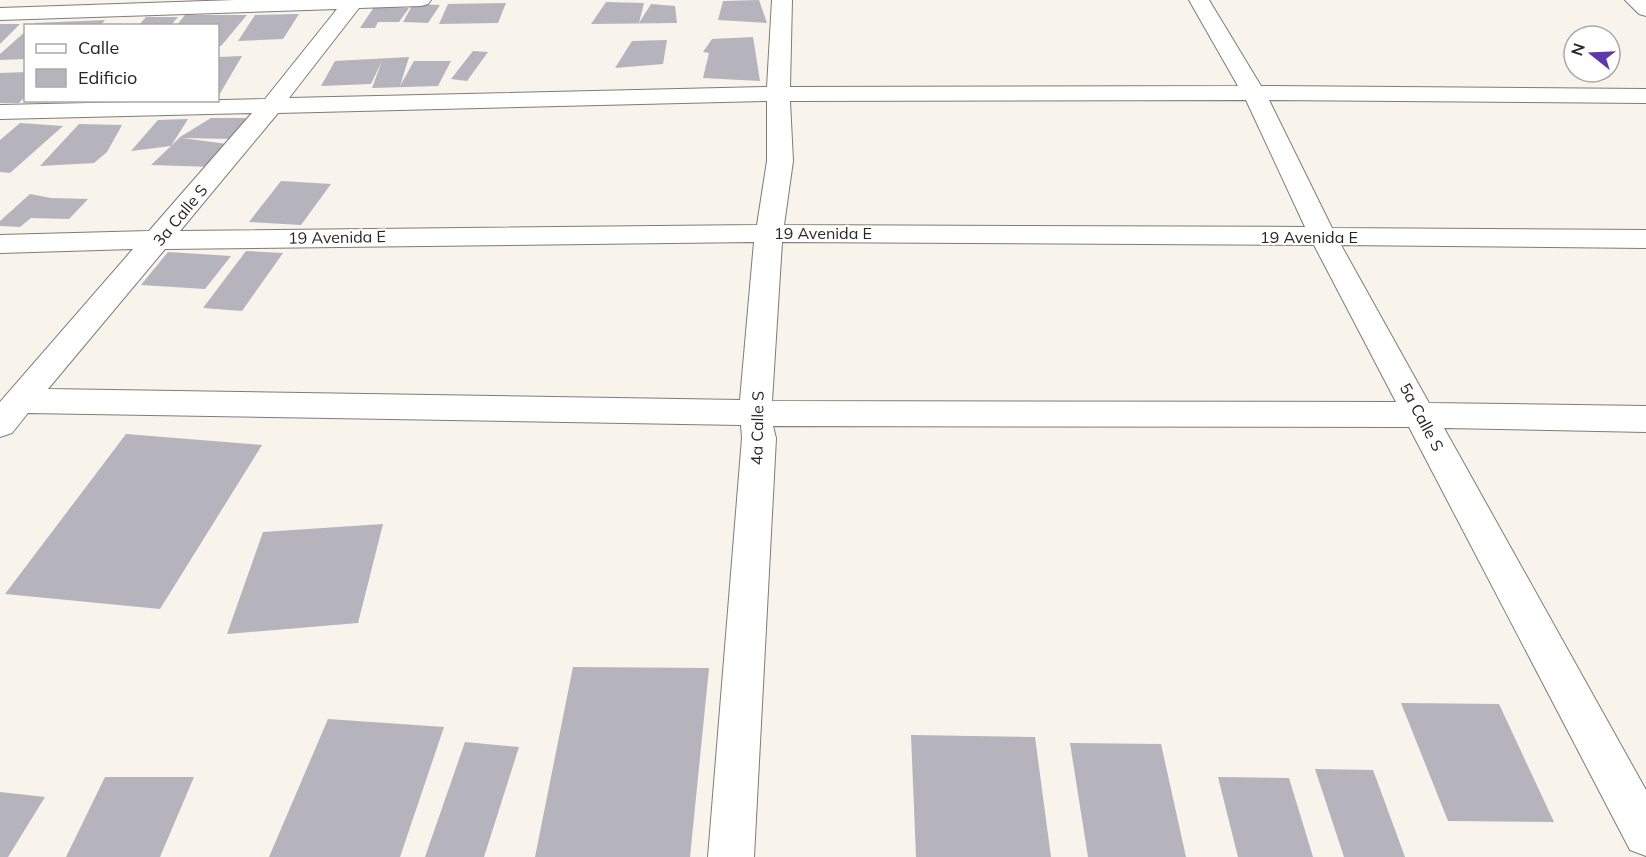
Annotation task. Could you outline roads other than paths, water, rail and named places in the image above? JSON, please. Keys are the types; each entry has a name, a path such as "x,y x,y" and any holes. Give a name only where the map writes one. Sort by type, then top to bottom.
{"street":[{"path":"0,14 421,0"},
{"name":"4a Calle S","path":"731,857 759,438 755,413 769,233 780,161 778,94 782,0"},
{"name":"5a Calle S","path":"1199,0 1254,93 1323,237 1646,834"},
{"path":"1635,0 1646,10"},
{"name":"3a Calle S","path":"10,413 272,105 354,1"},
{"path":"0,112 778,94 1254,93 1646,96"},
{"name":"19 Avenida E","path":"0,244 160,239 769,233 1646,239"},
{"path":"10,413 1420,415 1646,419"}]}
